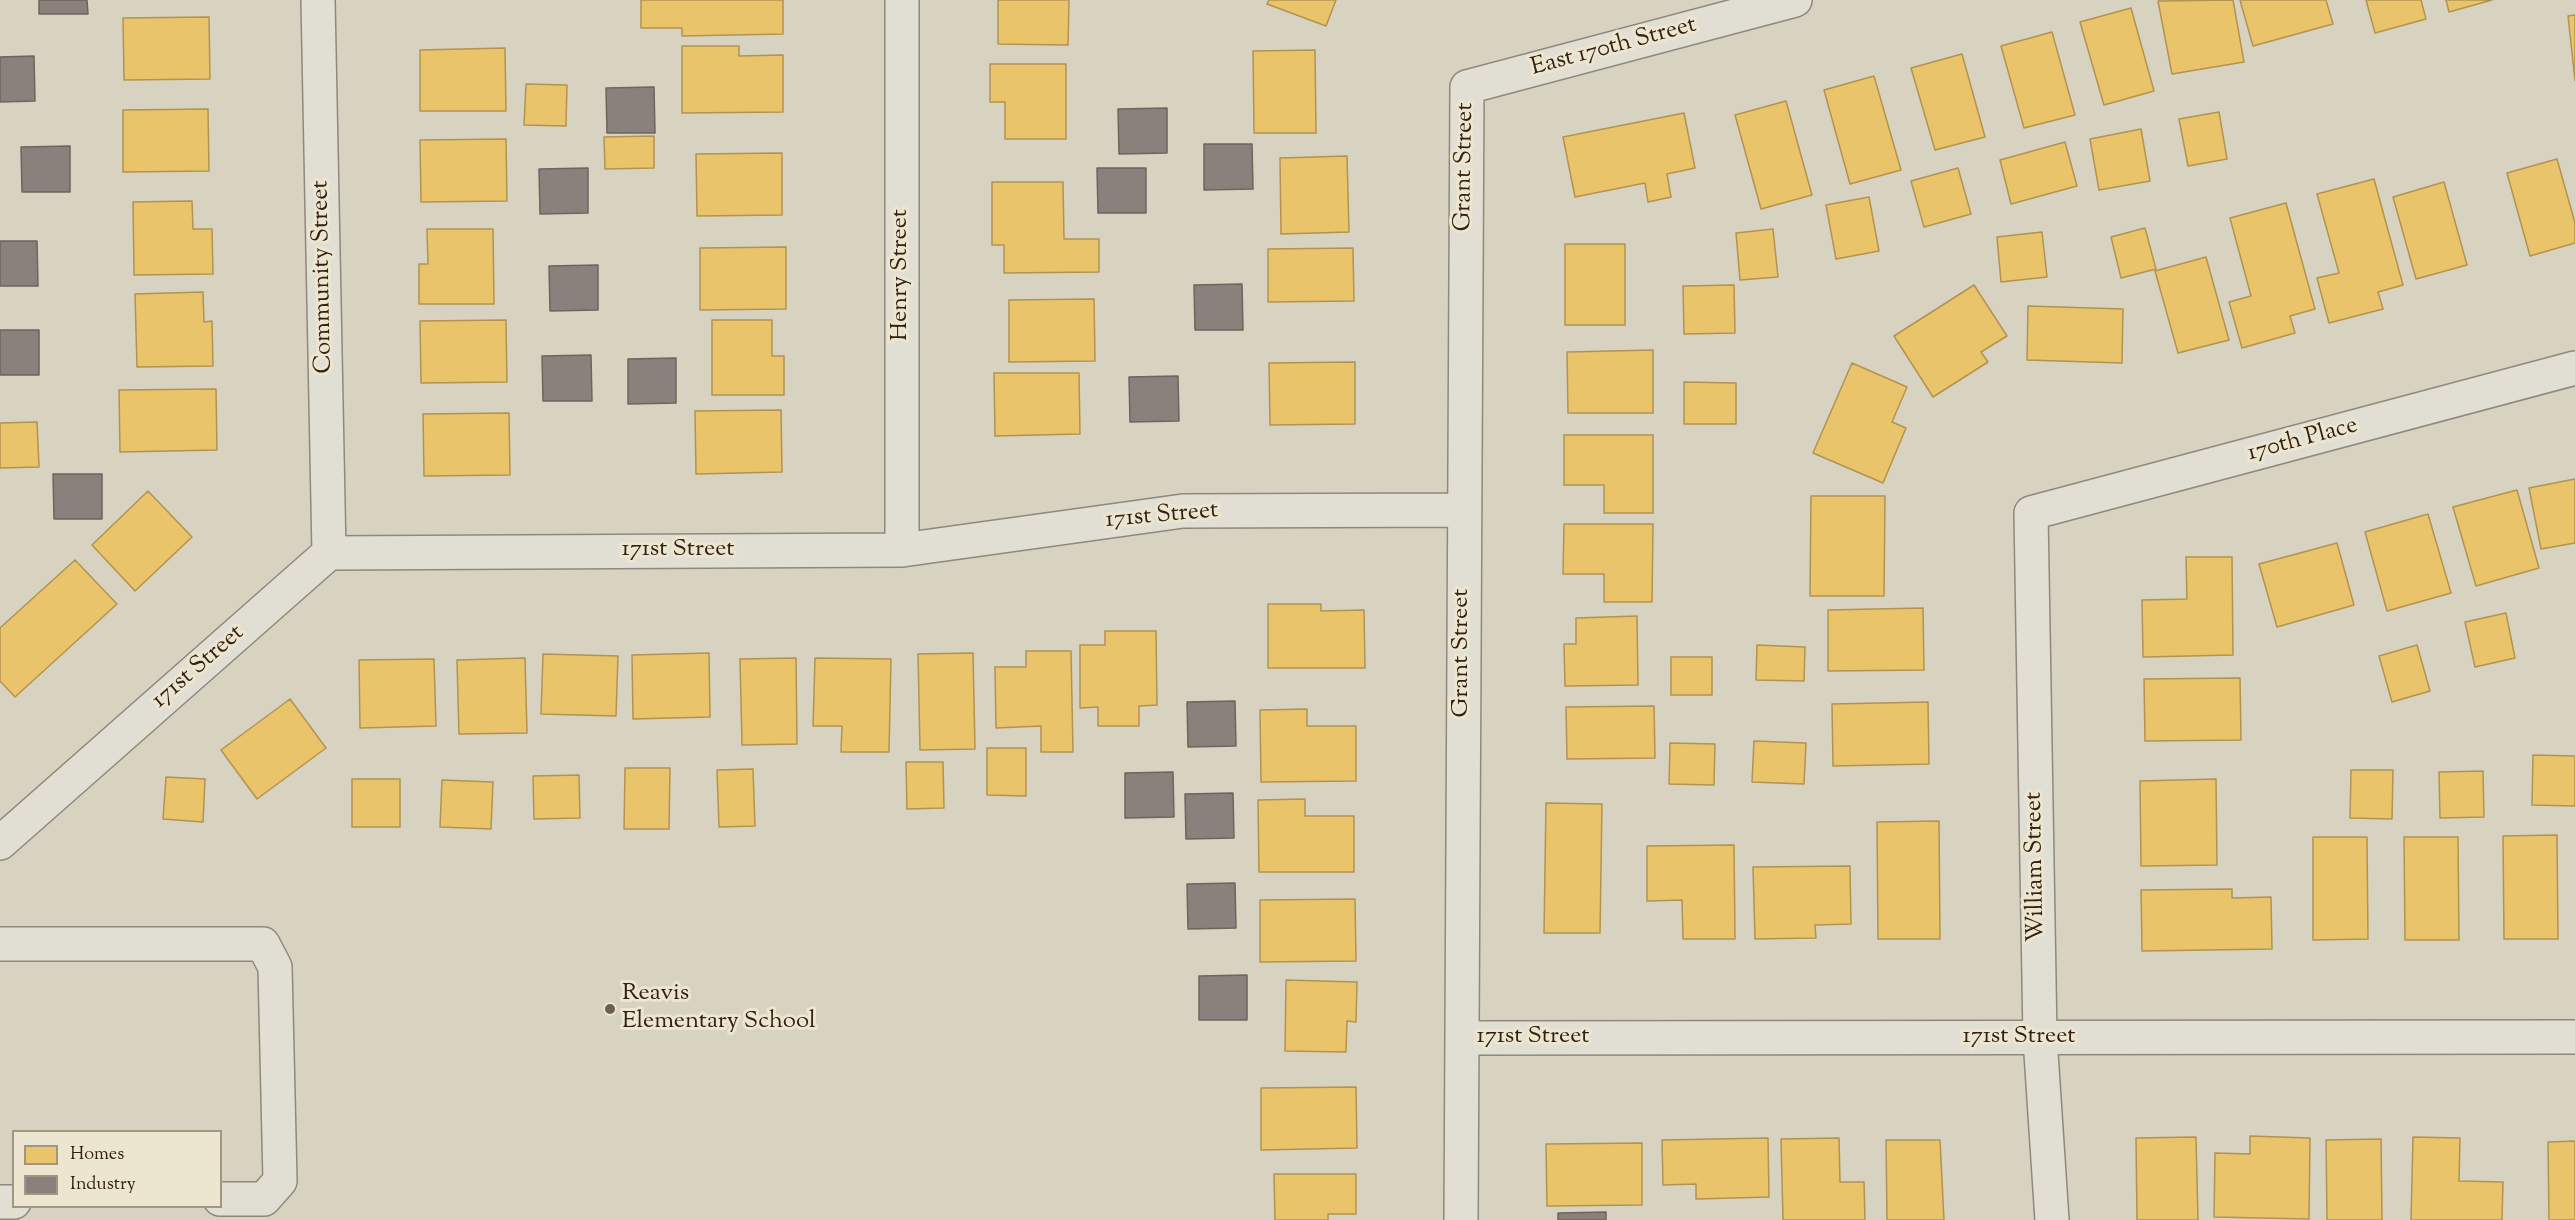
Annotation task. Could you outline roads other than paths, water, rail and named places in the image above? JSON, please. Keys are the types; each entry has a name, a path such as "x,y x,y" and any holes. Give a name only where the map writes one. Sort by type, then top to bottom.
{"street":[{"name":"Community Street","path":"318,0 329,553"},
{"name":"Henry Street","path":"902,0 902,550"},
{"name":"East 170th Street","path":"1467,87 1795,0"},
{"name":"Grant Street","path":"1461,1220 1467,87"},
{"name":"170th Place","path":"2031,513 2575,368"},
{"name":"171st Street","path":"0,843 329,553 902,550 1183,511 1463,510"},
{"name":"William Street","path":"2031,513 2040,1038 2052,1220"},
{"path":"0,944 263,944 275,967 280,1181 264,1199 222,1199"},
{"name":"171st Street","path":"1462,1038 2575,1037"}],"place":[{"name":"Reavis Elementary School","path":"610,1009"}]}
